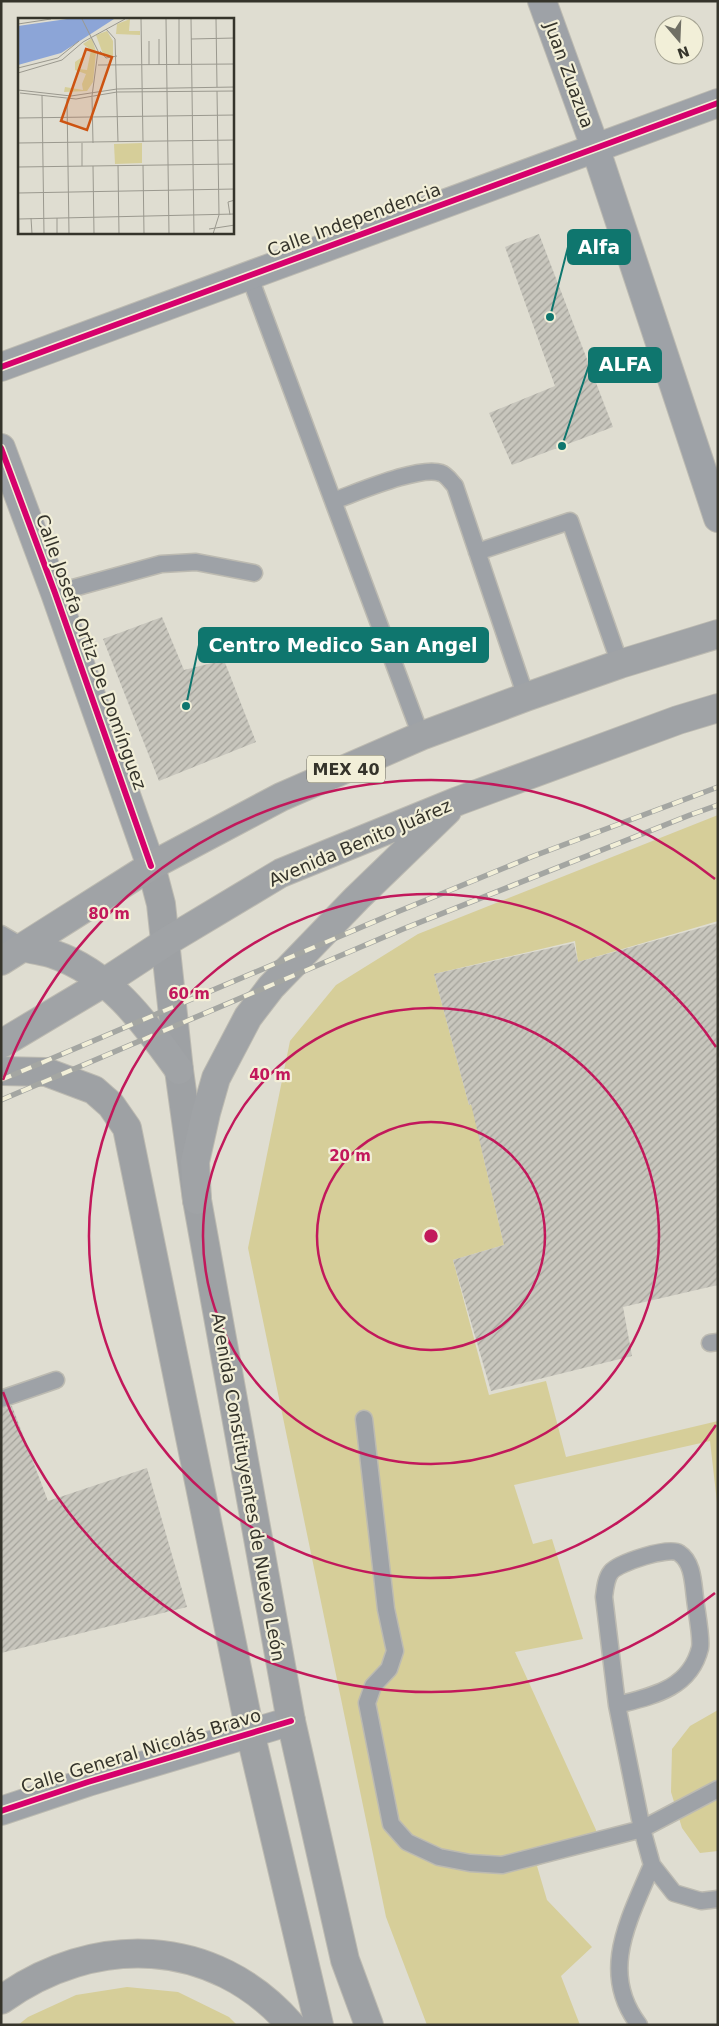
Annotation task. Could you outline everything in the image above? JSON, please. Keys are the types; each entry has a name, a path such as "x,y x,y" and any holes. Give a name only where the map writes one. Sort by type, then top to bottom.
{"main road":[{"name":"MEX 40","path":"9,947 151,866 282,797 421,736 620,664 718,634"},
{"name":"Avenida Benito Juárez","path":"1,1044 281,873 458,801 678,720 718,708"},
{"path":"197,1200 195,1162 206,1113 216,1078 248,1017 271,987 337,918 458,801"},
{"name":"Avenida Constituyentes de Nuevo León","path":"151,866 166,942 179,1070 197,1200 291,1721 345,1960 369,2025"},
{"path":"9,947 52,954 77,965 105,982 141,1018 179,1070"},
{"path":"1,1071 46,1072 94,1090 110,1105 127,1128 250,1732 319,2025"},
{"path":"1,2000 17,1989 49,1973 82,1962 108,1955 164,1954 217,1968 240,1980 265,2000 291,2025"}],"street":[{"name":"Juan Zuazua","path":"542,1 595,147 718,518"},
{"name":"Calle Independencia","path":"1,368 718,103"},
{"name":"Calle Josefa Ortiz De Domínguez","path":"1,448 55,593 151,866"},
{"name":"Calle General Nicolás Bravo","path":"1,1811 88,1782 291,1721"}],"lane":[{"path":"249,275 421,736"},
{"path":"333,502 414,473 430,471 443,473 455,486 526,697"},
{"path":"477,552 570,521 620,664"},
{"path":"55,593 161,564 196,562 254,573"},
{"path":"1,1399 56,1380"},
{"path":"364,1419 386,1609 395,1651 389,1669 373,1686 367,1703 391,1824 407,1842 439,1857 470,1863 502,1865 642,1828 718,1790"},
{"path":"617,1705 660,1694 677,1683 691,1668 700,1646 692,1573 686,1560 678,1552 669,1550 655,1553 618,1566 610,1573 604,1597 617,1705 642,1828 652,1865 674,1893 701,1901 718,1899"},
{"path":"639,2025 622,1998 618,1970 624,1934 652,1865"}],"shaded area":[{"path":"718,815 718,921 578,962 575,941 434,974 469,1105 519,1095 482,1151 504,1245 453,1260 489,1395 546,1381 566,1457 718,1421 718,1511 710,1441 514,1485 533,1544 552,1539 583,1639 515,1652 596,1830 594,1845 537,1866 547,1900 592,1947 561,1976 580,2025 427,2025 386,1917 248,1248 290,1041 336,985 418,934"},
{"path":"718,1710 718,1851 700,1853 682,1828 671,1792 672,1749 690,1726"},
{"path":"127,1987 178,1992 229,2017 237,2025 18,2025 28,2017 76,1995"}],"building":[{"path":"539,234 613,427 512,465 489,413 555,386 505,247"},
{"path":"162,617 184,670 224,660 256,742 159,781 103,639"},
{"path":"718,923 718,1285 623,1307 632,1356 491,1391 453,1260 504,1245 471,1104 469,1105 434,974 574,943 578,962"},
{"path":"12,1406 48,1501 147,1468 187,1607 1,1653 1,1409"}],"railway":[{"path":"1,1080 531,857 718,787"},
{"path":"1,1100 403,929 718,805"}],"cycle path":[{"path":"1,367 718,103"},
{"path":"1,448 55,593 151,866"},
{"path":"1,1811 88,1782 291,1721"}],"place":[{"name":"Alfa","path":"550,317"},
{"name":"ALFA","path":"562,446"},
{"name":"Centro Medico San Angel","path":"186,706"}]}
